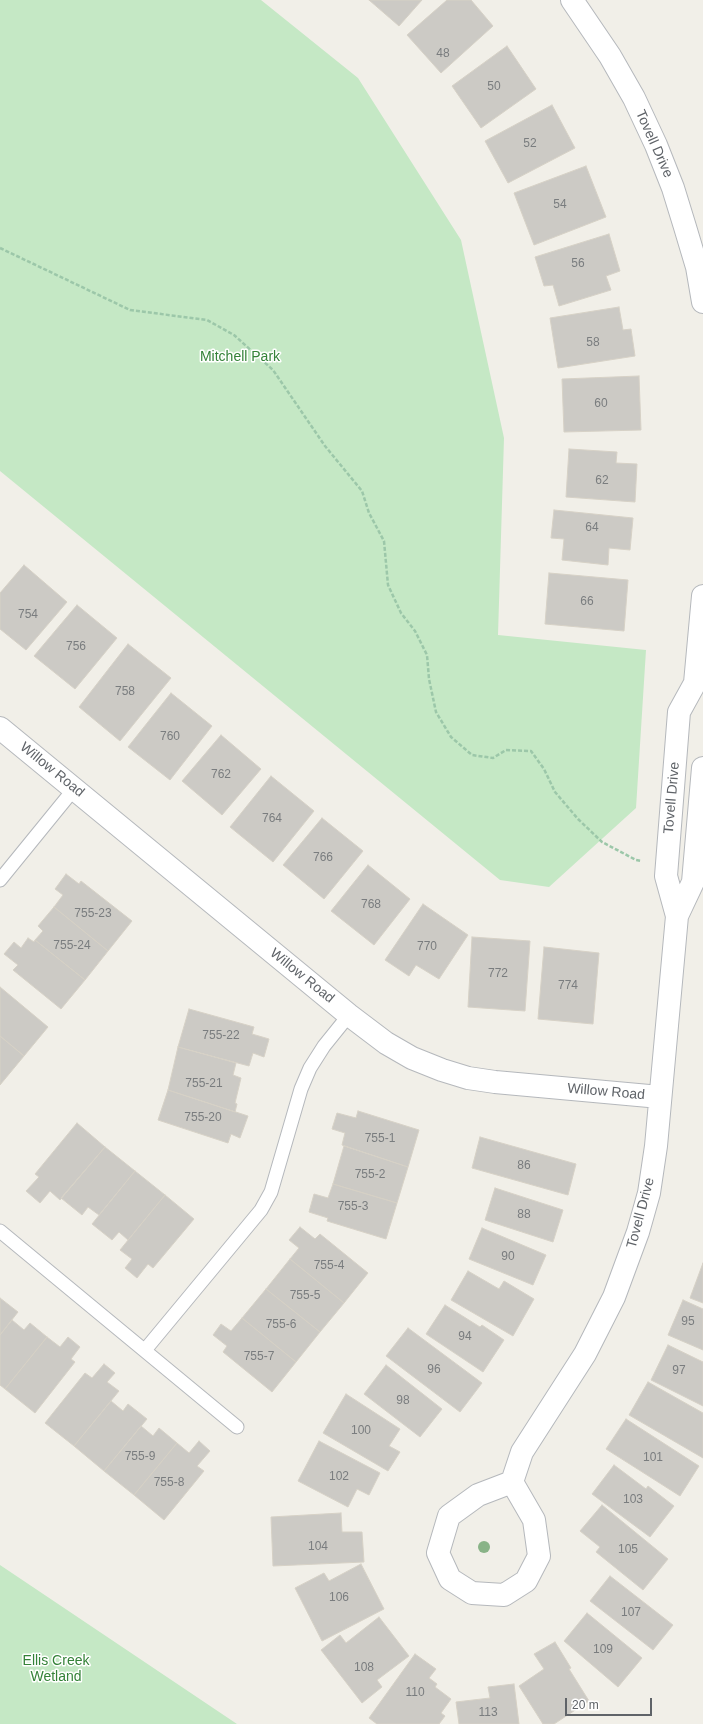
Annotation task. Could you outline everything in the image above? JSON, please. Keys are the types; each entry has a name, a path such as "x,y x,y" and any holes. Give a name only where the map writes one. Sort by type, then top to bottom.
{"street":[{"name":"Tovell Drive","path":"572,0 610,56 634,98 656,145 673,188 700,266 703,302"},
{"name":"Tovell Drive","path":"677,916 666,876 679,712 695,683 703,596"},
{"name":"Tovell Drive","path":"695,683 703,705"},
{"name":"Willow Road","path":"0,728 349,1015 386,1043 412,1058 442,1070 468,1078 510,1084 660,1097"},
{"name":"Tovell Drive","path":"512,1482 522,1452 585,1354 614,1297 638,1232 648,1193 656,1146 677,916 693,882 703,768"},
{"path":"512,1482 534,1520 539,1556 526,1581 504,1595 472,1594 450,1579 438,1553 449,1516 478,1496 512,1482"}],"lane":[{"path":"0,880 74,789"},
{"path":"145,1350 261,1210 271,1192 301,1088 310,1068 349,1015"},
{"path":"0,1231 237,1427"}],"path":[{"path":"0,248 130,310 207,320 234,335 273,370 325,446 362,491 369,513 384,541 388,585 401,613 415,631 427,655 429,679 436,712 451,737 472,755 492,758 506,750 532,751 544,769 555,792 578,819 602,842 636,860 647,862"}],"green space":[{"name":"Mitchell Park","path":"0,0 261,0 358,78 461,240 504,438 498,635 646,650 636,808 549,887 500,880 0,471"},
{"name":"Ellis Creek Wetland","path":"0,1565 237,1724 0,1724"}],"building":[{"path":"369,0 422,0 399,26"},
{"path":"447,0 471,0 493,26 441,73 407,35"},
{"path":"507,46 536,89 481,128 452,86"},
{"path":"552,105 575,148 508,183 485,141"},
{"path":"586,166 606,217 534,245 514,193"},
{"path":"609,234 620,271 606,276 611,290 559,306 553,285 544,286 535,257"},
{"path":"619,307 623,330 631,329 635,356 558,368 550,318"},
{"path":"639,376 641,430 564,432 562,379"},
{"path":"569,449 617,452 616,463 637,464 635,502 566,497"},
{"path":"554,510 633,518 630,550 609,548 608,565 562,560 564,539 551,538"},
{"path":"24,565 67,602 26,650 0,629 0,593"},
{"path":"549,573 628,580 624,631 545,624"},
{"path":"77,605 117,638 75,689 34,656"},
{"path":"128,644 171,678 120,741 79,707"},
{"path":"171,693 212,726 170,780 128,747"},
{"path":"221,735 261,769 222,815 182,781"},
{"path":"271,776 314,811 273,862 230,827"},
{"path":"322,818 363,851 324,899 283,865"},
{"path":"368,865 410,899 374,945 331,911"},
{"path":"66,874 79,884 81,881 132,921 108,951 54,907 63,895 55,889"},
{"path":"423,904 468,935 439,979 416,965 409,976 385,960"},
{"path":"54,907 108,951 85,980 35,940 43,931 38,926"},
{"path":"472,937 530,941 525,1011 468,1007"},
{"path":"28,938 34,942 35,940 85,980 61,1009 13,970 18,965 4,954 14,942 21,948"},
{"path":"544,947 599,953 593,1024 538,1019"},
{"path":"0,987 48,1027 24,1056 0,1036"},
{"path":"189,1009 254,1027 252,1034 269,1039 264,1057 253,1053 249,1066 178,1047"},
{"path":"0,1036 24,1056 0,1085"},
{"path":"178,1047 236,1063 233,1075 241,1078 235,1103 237,1104 235,1112 168,1090"},
{"path":"168,1090 248,1116 240,1138 231,1134 228,1143 158,1120"},
{"path":"358,1111 419,1130 408,1167 342,1145 345,1133 332,1129 337,1113 356,1118"},
{"path":"77,1123 105,1147 60,1200 50,1191 40,1203 26,1191 39,1177 35,1174"},
{"path":"480,1137 576,1164 568,1195 472,1168"},
{"path":"344,1146 408,1167 397,1203 333,1184"},
{"path":"105,1147 135,1171 99,1215 88,1207 82,1215 61,1198"},
{"path":"135,1171 165,1195 128,1240 119,1232 112,1240 92,1224"},
{"path":"333,1184 397,1203 386,1239 327,1221 328,1218 309,1212 314,1194 328,1198"},
{"path":"495,1188 563,1210 553,1242 485,1220"},
{"path":"165,1195 194,1219 153,1268 148,1264 137,1278 125,1268 132,1259 120,1250"},
{"path":"300,1227 315,1239 320,1234 368,1273 344,1303 290,1259 299,1248 289,1240"},
{"path":"482,1228 546,1255 533,1285 469,1259"},
{"path":"290,1259 344,1303 320,1332 266,1289"},
{"path":"703,1263 703,1303 690,1298"},
{"path":"468,1271 499,1289 504,1281 534,1299 513,1336 451,1300"},
{"path":"266,1289 320,1332 296,1362 242,1318"},
{"path":"0,1298 18,1312 0,1335"},
{"path":"683,1300 703,1309 703,1350 668,1335"},
{"path":"445,1305 480,1327 482,1325 504,1340 483,1372 426,1334"},
{"path":"242,1318 296,1362 272,1392 223,1352 227,1346 213,1335 221,1324 231,1331"},
{"path":"12,1320 24,1330 30,1323 47,1337 5,1389 0,1385 0,1335"},
{"path":"408,1328 482,1383 460,1412 386,1356"},
{"path":"47,1337 60,1347 68,1337 80,1347 71,1359 75,1362 35,1413 5,1389"},
{"path":"668,1345 703,1362 703,1406 651,1380"},
{"path":"104,1364 115,1373 107,1382 119,1391 74,1446 45,1423 85,1373 92,1378"},
{"path":"386,1365 442,1409 420,1437 364,1394"},
{"path":"648,1382 703,1413 703,1458 629,1415"},
{"path":"346,1394 400,1429 389,1446 400,1452 388,1471 323,1433"},
{"path":"111,1401 123,1411 128,1404 147,1419 104,1471 74,1446"},
{"path":"626,1419 699,1466 680,1496 606,1449"},
{"path":"141,1426 153,1436 159,1428 177,1443 134,1495 104,1471"},
{"path":"199,1441 210,1451 197,1466 204,1471 164,1520 134,1495 177,1443 189,1453"},
{"path":"319,1441 380,1473 369,1495 357,1489 348,1507 298,1481"},
{"path":"614,1465 646,1489 648,1486 674,1506 650,1537 592,1494"},
{"path":"602,1505 668,1559 643,1590 596,1552 600,1547 580,1531"},
{"path":"341,1513 342,1532 362,1532 364,1562 273,1566 271,1517"},
{"path":"361,1564 384,1609 322,1641 295,1588 324,1573 329,1581"},
{"path":"610,1576 673,1625 653,1650 590,1601"},
{"path":"587,1613 642,1658 618,1687 564,1641"},
{"path":"379,1617 409,1656 377,1680 382,1687 362,1703 321,1650 340,1635 346,1643"},
{"path":"555,1642 571,1668 569,1669 589,1701 554,1724 543,1724 519,1686 544,1669 534,1654"},
{"path":"415,1654 436,1669 429,1678 437,1684 435,1687 451,1699 441,1713 445,1716 439,1724 377,1724 369,1718"},
{"path":"514,1684 519,1724 459,1724 456,1702 490,1698 488,1687"}]}
